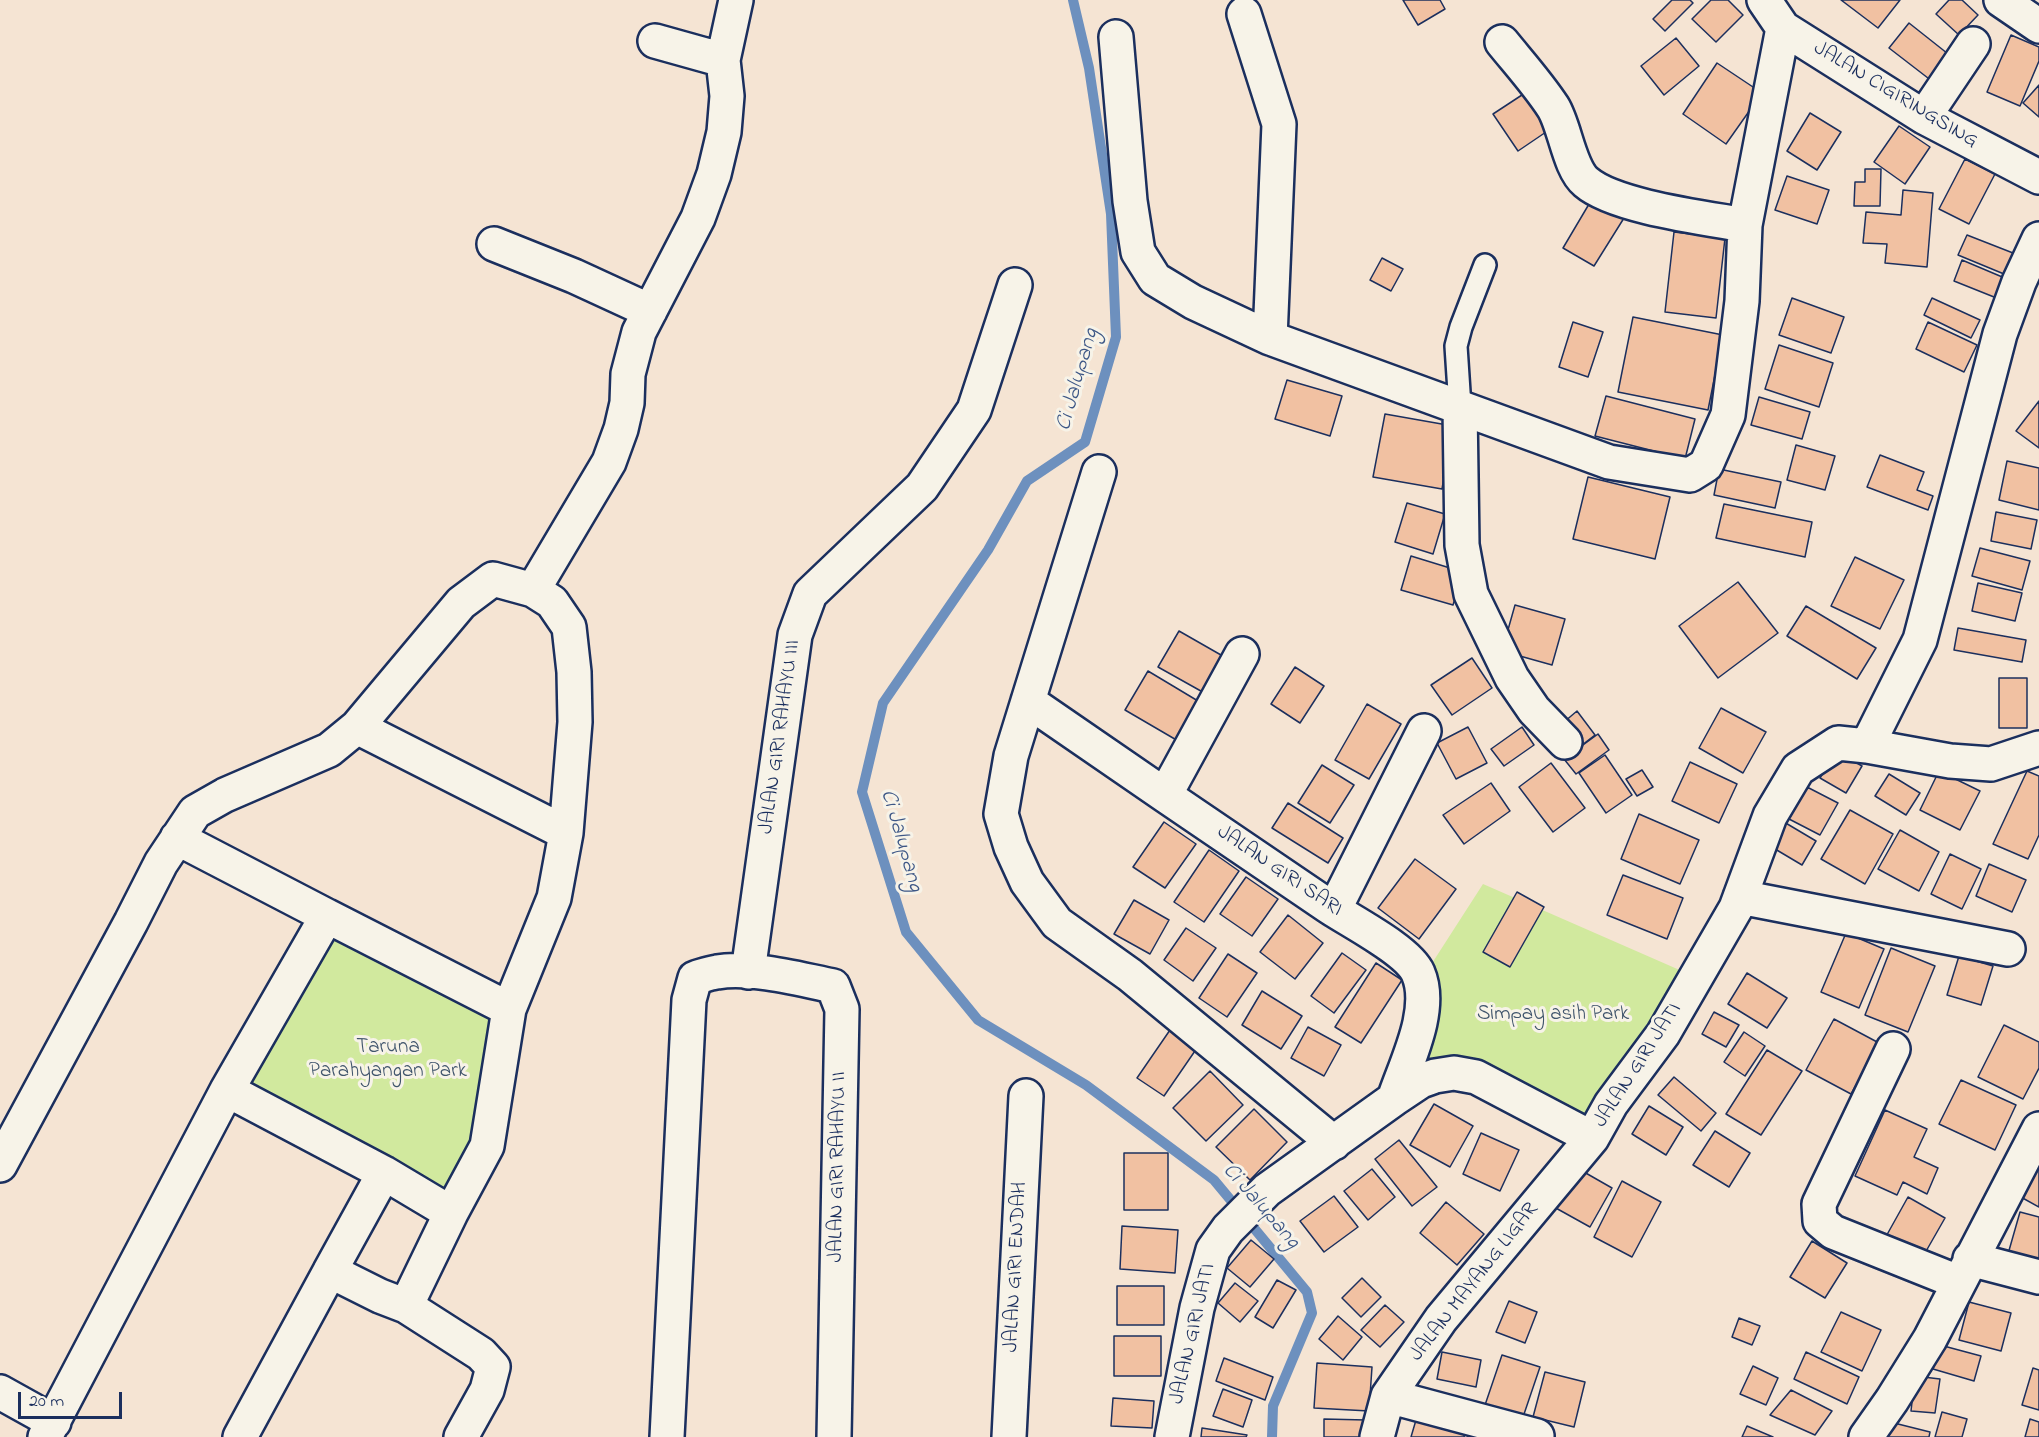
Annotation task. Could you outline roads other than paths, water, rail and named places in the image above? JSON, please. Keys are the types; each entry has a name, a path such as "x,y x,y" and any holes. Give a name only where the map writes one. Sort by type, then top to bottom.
{"street":[{"path":"533,590 609,462 621,429 627,403 628,374 639,332 698,218 714,174 724,132 727,96 723,60 736,0"},
{"name":"JALAN CIGIRINGSING","path":"1764,0 1784,28 1924,117 2039,177"},
{"path":"2001,0 2039,26"},
{"path":"1244,14 1279,124 1270,338"},
{"path":"1116,37 1130,201 1138,252 1155,279 1193,302 1270,338 1609,462 1690,475 1706,465 1728,415 1742,301 1745,225 1784,28"},
{"path":"655,40 723,60"},
{"path":"1502,42 1554,108 1571,156 1585,182 1609,196 1649,207 1745,225"},
{"path":"1924,117 1973,44"},
{"path":"1867,746 1920,640 2000,334 2019,282 2039,239"},
{"path":"494,244 650,310"},
{"name":"JALAN GIRI RAHAYU III","path":"748,972 795,635 810,594 922,487 974,410 1016,285"},
{"path":"1460,407 1462,545 1471,594 1512,678 1534,710 1565,742"},
{"path":"1100,472 1011,756 1000,814 1011,847 1027,882 1057,923 1130,975 1334,1143"},
{"path":"0,1165 161,862 195,812 225,795 329,750 357,727 461,603 493,579 533,590 552,602 568,627 574,672 575,722 566,833 554,898 509,1009 488,1146 451,1212 406,1306"},
{"path":"1165,795 1242,654"},
{"name":"JALAN GIRI SARI","path":"1028,701 1334,910 1403,954 1418,972 1423,998 1420,1022 1394,1099"},
{"path":"357,727 566,833"},
{"path":"1334,910 1424,731"},
{"name":"JALAN GIRI JATI","path":"1172,1437 1197,1308 1213,1250 1228,1229 1267,1190 1394,1099 1421,1081 1435,1076 1454,1073 1476,1077 1592,1138 1611,1104 1663,1034 1740,897 1770,816 1798,769 1838,743 1950,761 1990,764 2039,748"},
{"path":"177,838 509,1009"},
{"path":"1740,897 2008,949"},
{"path":"0,1392 49,1430 227,1090 327,916"},
{"path":"667,1437 689,1000 694,978 718,971 748,972"},
{"name":"JALAN GIRI RAHAYU II","path":"748,972 798,978 832,986 842,1009 834,1437"},
{"path":"1893,1049 1818,1204 1820,1221 1833,1232 1964,1271 2039,1277"},
{"path":"227,1090 384,1173 451,1212"},
{"name":"JALAN GIRI ENDAH","path":"1009,1437 1026,1096"},
{"path":"1866,1437 1930,1339 2039,1129"},
{"name":"JALAN MAYANG LIGAR","path":"1377,1437 1388,1396 1441,1319 1592,1138"},
{"path":"240,1437 384,1173"},
{"path":"330,1271 406,1306 481,1354 493,1367 487,1390 461,1437"},
{"path":"1388,1396 1537,1436"}],"lane":[{"path":"1460,407 1456,346 1485,265"}],"waterway":[{"name":"Ci Jalupang","path":"1073,0 1089,68 1111,214 1116,337 1085,442 1027,481 988,550 883,703 862,792 906,932 978,1020 1086,1085 1214,1180 1307,1292 1312,1313 1273,1406 1272,1437"}],"park label":[{"name":"Simpay asih Park","path":"1553,1016"},
{"name":"Taruna Parahyangan Park","path":"388,1061"}]}
